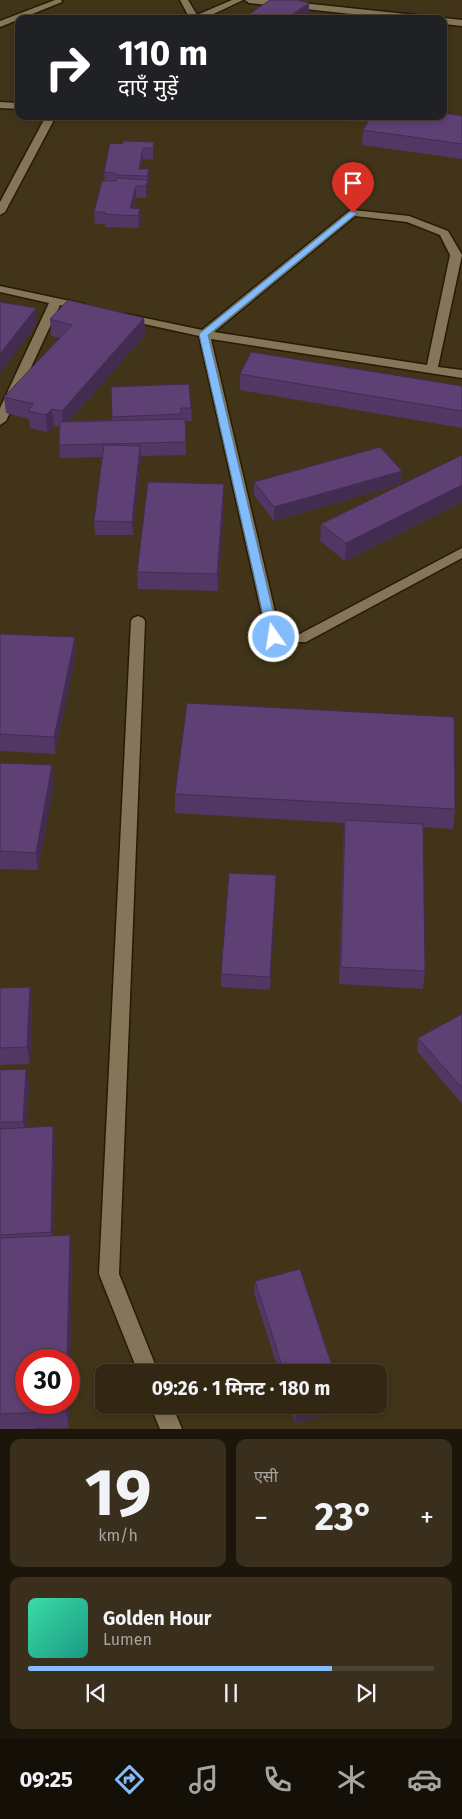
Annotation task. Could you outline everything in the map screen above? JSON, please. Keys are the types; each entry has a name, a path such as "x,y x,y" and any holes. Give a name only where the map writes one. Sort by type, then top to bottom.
{"street":[{"path":"184,0 193,15"},
{"path":"204,15 239,0"},
{"path":"249,0 386,15"},
{"path":"24,15 58,2"},
{"path":"0,24 15,18"},
{"path":"447,21 462,23"},
{"path":"0,105 15,106"},
{"path":"0,212 49,120"},
{"path":"204,334 353,213 409,220 444,233 456,255 432,368"},
{"path":"0,288 93,309"},
{"path":"0,421 56,301"},
{"path":"111,313 204,334 462,374"},
{"path":"204,334 274,637"},
{"path":"301,639 462,552"},
{"path":"138,621 109,1274 145,1364"},
{"path":"165,1414 171,1429"}],"building":[{"path":"270,0 297,0 309,3 292,15 248,15"},
{"path":"447,114 462,116 462,144 363,130 369,120 447,120"},
{"path":"123,141 154,142 153,148 143,148 139,169 149,169 147,176 115,175 115,173 104,172 110,143 123,144"},
{"path":"116,178 148,180 146,186 136,186 130,208 140,209 138,216 94,212 102,181 116,181"},
{"path":"68,300 144,318 62,411 52,409 46,415 28,411 34,404 4,397 72,325 50,319"},
{"path":"0,302 36,308 0,354"},
{"path":"251,352 462,386 462,411 240,374"},
{"path":"189,384 191,408 181,408 181,414 112,417 111,387"},
{"path":"185,419 186,442 59,445 60,422"},
{"path":"104,445 140,446 132,522 94,521"},
{"path":"380,447 402,471 274,507 254,482"},
{"path":"462,455 462,485 346,543 321,524"},
{"path":"148,482 224,484 217,574 137,572"},
{"path":"0,634 75,637 54,737 0,734"},
{"path":"187,703 454,717 455,809 175,794"},
{"path":"0,763 52,765 36,853 0,851"},
{"path":"345,820 423,824 425,971 341,967"},
{"path":"229,873 276,875 270,977 221,974"},
{"path":"30,987 27,1047 0,1048 0,988"},
{"path":"462,1014 462,1088 418,1038"},
{"path":"26,1069 23,1122 0,1122 0,1070"},
{"path":"53,1126 51,1232 0,1235 0,1129"},
{"path":"70,1235 67,1349 15,1349 15,1413 0,1414 0,1238"},
{"path":"300,1269 331,1364 281,1364 255,1281"}],"route":[{"path":"274,637 204,334 353,213"}]}
